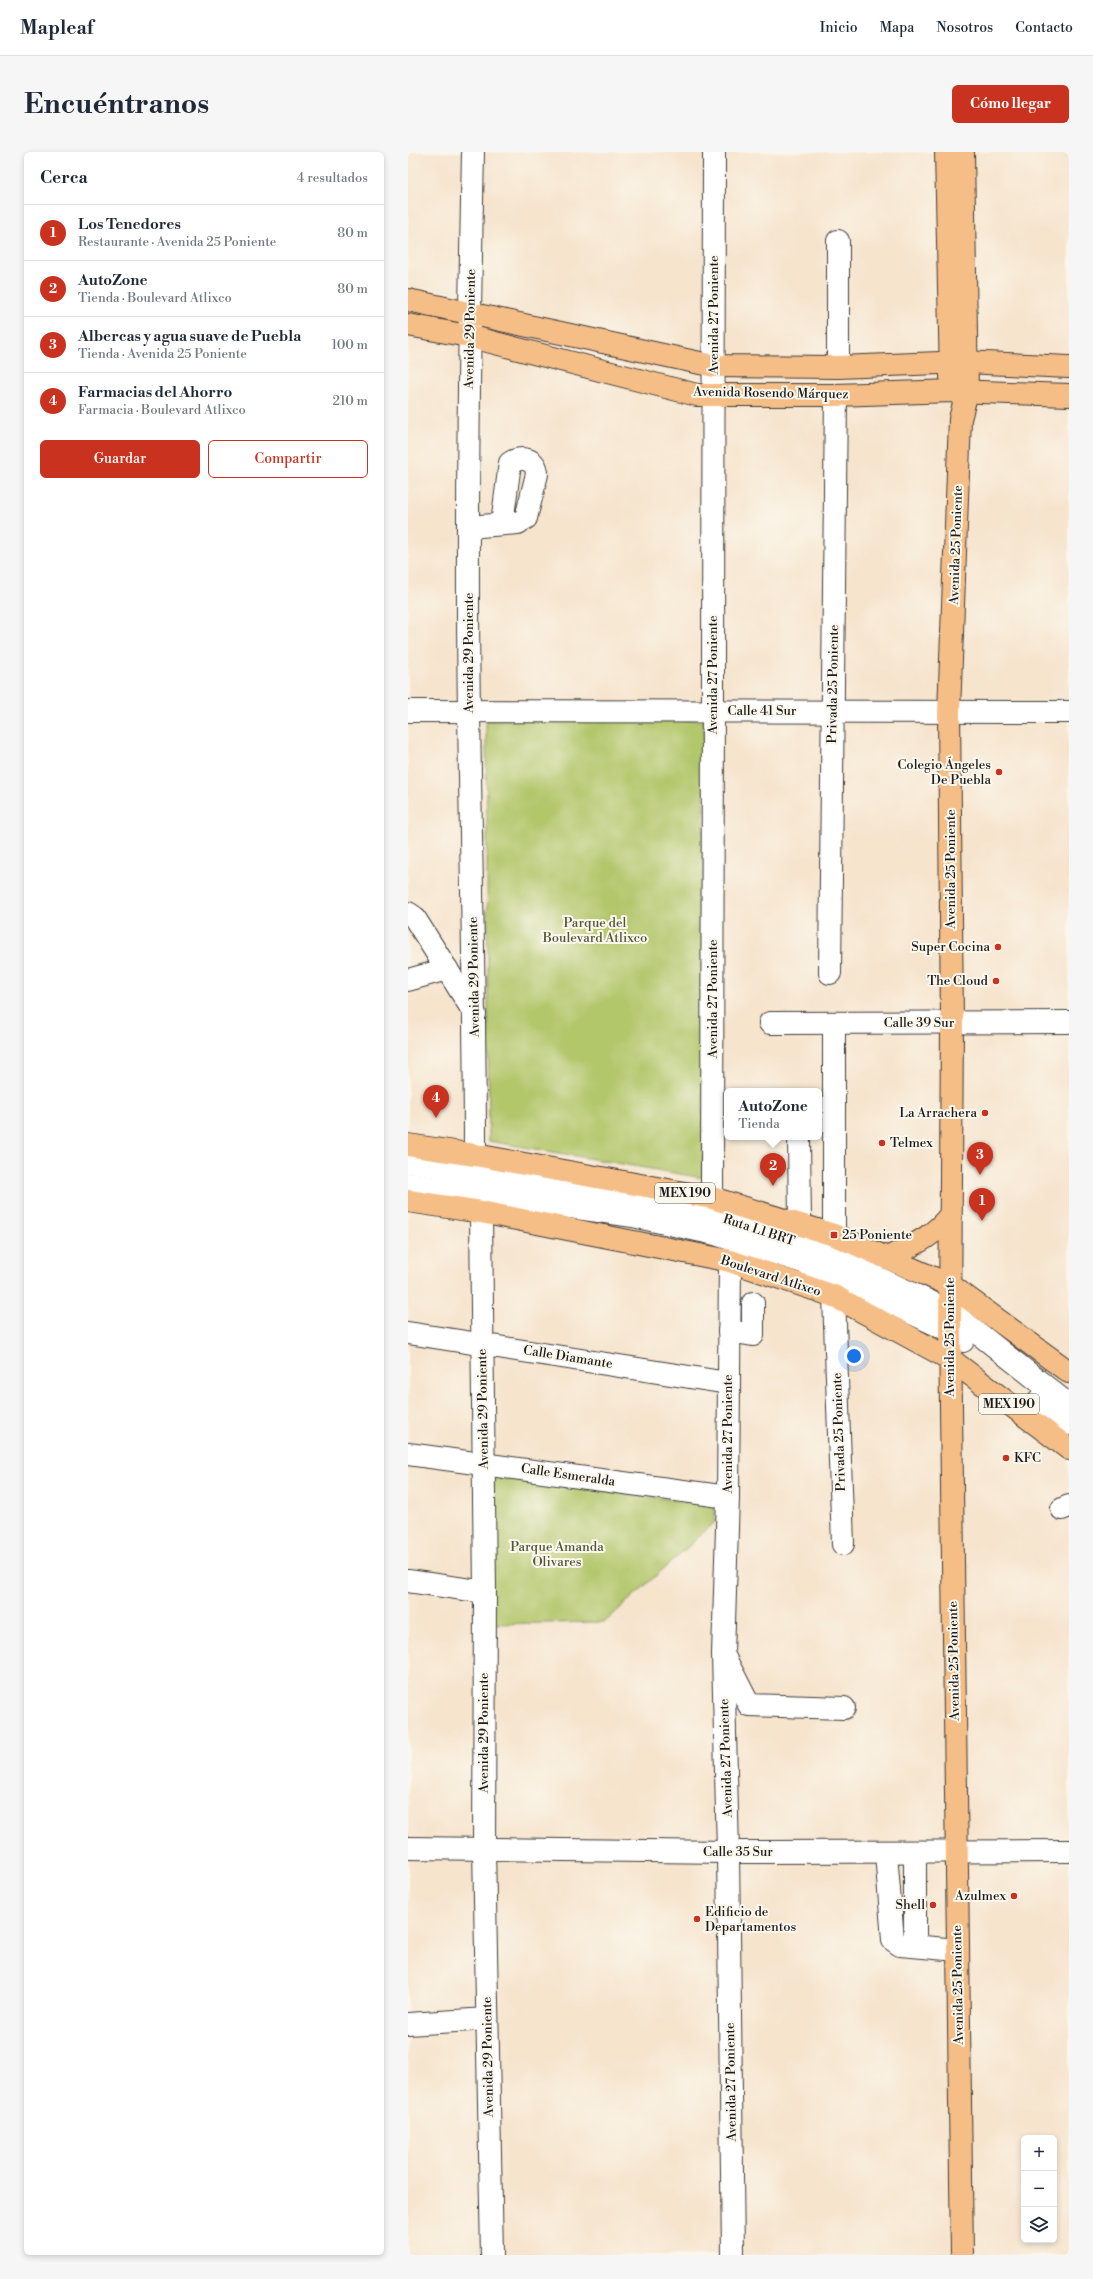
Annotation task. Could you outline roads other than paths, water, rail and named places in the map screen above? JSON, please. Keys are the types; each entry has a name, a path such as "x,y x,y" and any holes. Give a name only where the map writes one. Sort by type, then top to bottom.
{"main road":[{"name":"Avenida 25 Poniente","path":"946,152 957,362 960,392 950,712 952,1023 950,1359 951,1855 962,2255"},
{"name":"Avenida 25 Poniente","path":"957,362 962,152"},
{"name":"Avenida Rosendo Márquez","path":"408,300 714,366 838,367 957,362 1069,367"},
{"name":"Avenida Rosendo Márquez","path":"408,326 468,336 697,395 836,395 960,392 1069,395"},
{"name":"MEX 190","path":"408,1145 475,1155 712,1198 834,1235 950,1285 1069,1372"},
{"name":"Boulevard Atlixco","path":"408,1201 481,1212 730,1261 834,1296 950,1359 1069,1449"},
{"path":"886,1258 920,1242 942,1226 950,1214"}],"street":[{"name":"Avenida 29 Poniente","path":"473,152 468,336 468,710 475,1014 475,1155"},
{"name":"Avenida 27 Poniente","path":"712,1198 714,152"},
{"path":"838,241 838,367"},
{"name":"Privada 25 Poniente","path":"830,973 836,395"},
{"path":"468,527 502,524"},
{"name":"Calle 41 Sur","path":"408,711 1069,712"},
{"path":"408,913 414,917 475,1014"},
{"path":"408,980 447,969"},
{"name":"Calle 39 Sur","path":"770,1023 1069,1022"},
{"path":"834,1023 834,1235"},
{"path":"799,1140 800,1224"},
{"name":"Ruta L1 BRT","path":"408,1162 638,1196 733,1221 810,1246 950,1321 1069,1405"},
{"name":"Ruta L1 BRT","path":"408,1184 633,1216 715,1234 804,1262 950,1321 1069,1424"},
{"name":"Avenida 29 Poniente","path":"481,1212 485,1592 484,1849 492,2255"},
{"name":"Avenida 27 Poniente","path":"730,1261 728,1331 728,1497 723,1654 728,1852 734,2255"},
{"name":"Privada 25 Poniente","path":"834,1296 843,1544"},
{"path":"728,1331 753,1343 753,1303"},
{"name":"Calle Diamante","path":"408,1333 728,1383"},
{"name":"Calle Esmeralda","path":"408,1454 728,1497"},
{"path":"408,1581 485,1592"},
{"path":"723,1654 750,1705 844,1708"},
{"name":"Calle 35 Sur","path":"408,1848 728,1852 886,1857 1069,1851"},
{"path":"915,1946 916,1856"},
{"path":"886,1857 893,1940 900,1945 953,1949"},
{"path":"408,2024 487,2019"}],"place":[{"name":"Colegio Ángeles De Puebla","path":"999,772"},
{"name":"Super Cocina","path":"998,947"},
{"name":"The Cloud","path":"996,981"},
{"name":"La Arrachera","path":"985,1113"},
{"name":"Farmacias del Ahorro","path":"436,1118"},
{"name":"Telmex","path":"882,1143"},
{"name":"Albercas y agua suave de Puebla","path":"980,1175"},
{"name":"AutoZone","path":"773,1186"},
{"name":"Los Tenedores","path":"982,1221"},
{"name":"25 Poniente","path":"834,1235"},
{"name":"KFC","path":"1006,1458"},
{"name":"Azulmex","path":"1014,1896"},
{"name":"Shell","path":"933,1905"},
{"name":"Edificio de Departamentos","path":"697,1919"}],"park label":[{"name":"Parque del Boulevard Atlixco","path":"595,930"},
{"name":"Parque Amanda Olivares","path":"557,1554"}]}
